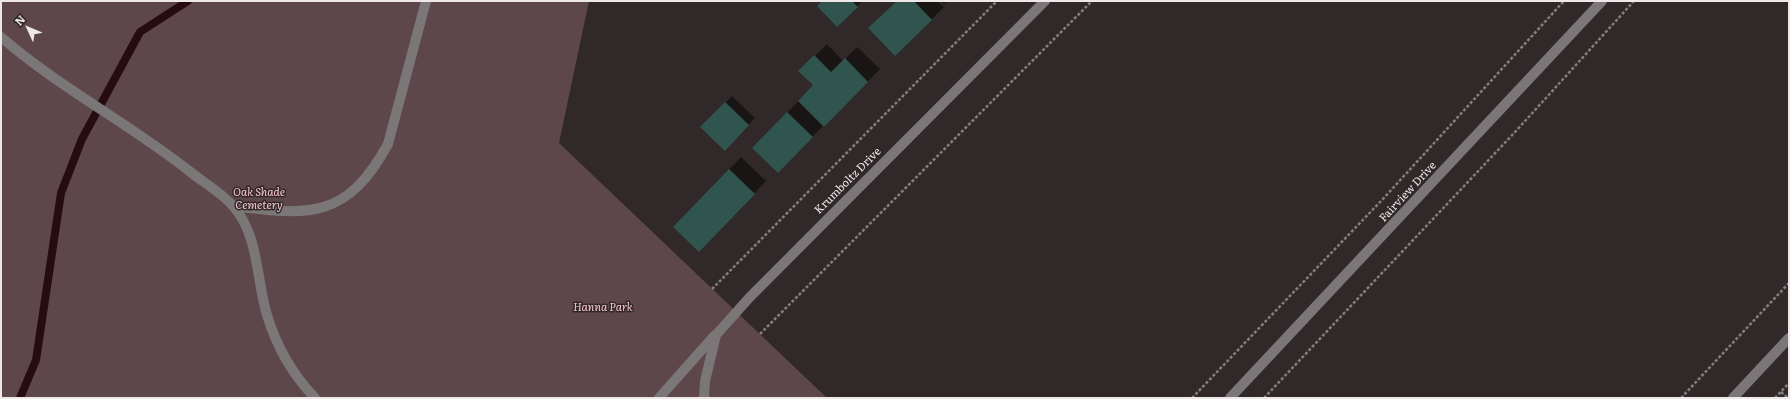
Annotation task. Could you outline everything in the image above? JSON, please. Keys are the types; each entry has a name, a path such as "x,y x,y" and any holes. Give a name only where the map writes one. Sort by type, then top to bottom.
{"street":[{"path":"233,206 276,211 314,211 340,201 361,184 376,165 388,144 426,1"},
{"name":"Krumboltz Drive","path":"704,398 705,381 716,335 754,293 1045,1"},
{"name":"Fairview Drive","path":"1230,398 1602,1"},
{"path":"1,37 42,70 84,96 178,162 233,206 247,229 259,273 267,314 281,348 300,382 315,398"},
{"path":"659,398 716,335"},
{"path":"1734,398 1789,338"}],"path":[{"path":"712,289 997,1"},
{"path":"760,334 1092,1"},
{"path":"1192,398 1382,200 1564,1"},
{"path":"1264,398 1516,131 1634,1"},
{"path":"1681,398 1789,283"},
{"path":"1775,398 1789,383"},
{"path":"1781,392 1788,398"}],"green space":[{"name":"Oak Shade Cemetery","path":"1,1 589,1 559,143 827,398 1,398"}],"building":[{"path":"822,1 852,1 858,7 837,27 817,6"},
{"path":"897,1 914,1 932,20 895,56 868,28"},
{"path":"814,55 831,72 845,58 868,82 824,127 798,101 813,85 798,71"},
{"path":"725,102 749,125 725,151 700,127"},
{"path":"787,112 813,137 778,173 752,148"},
{"path":"729,169 755,194 699,252 673,227"}],"waterway":[{"path":"20,398 36,360 61,193 82,139 140,32 188,1"}],"park label":[{"name":"Hanna Park","path":"603,308"}]}
